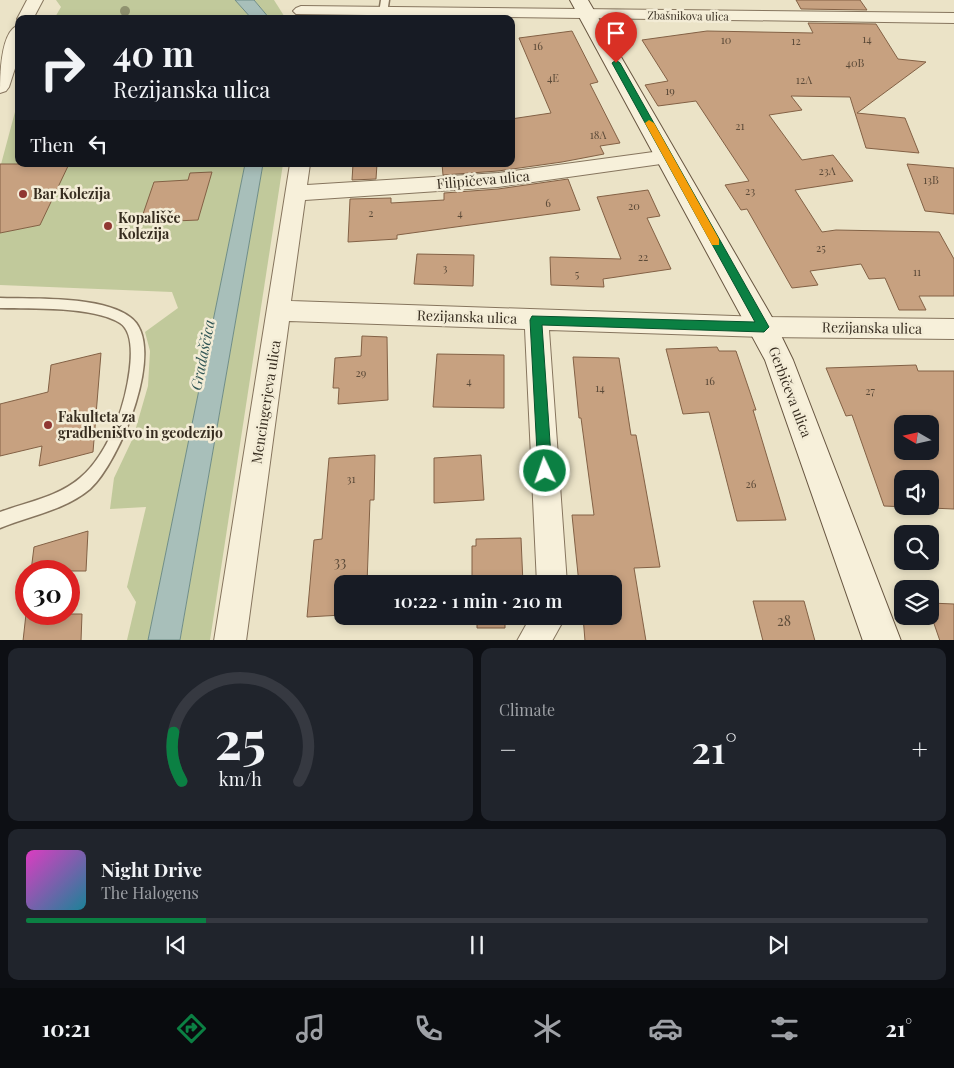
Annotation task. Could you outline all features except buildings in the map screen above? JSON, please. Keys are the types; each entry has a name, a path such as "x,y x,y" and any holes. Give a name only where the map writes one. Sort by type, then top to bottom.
{"street":[{"path":"27,15 35,0"},
{"path":"722,0 725,17"},
{"name":"Zbašnikova ulica","path":"298,10 384,6 405,15"},
{"name":"Zbašnikova ulica","path":"429,15 584,8 725,17 954,18"},
{"name":"Gerbičeva ulica","path":"584,8 764,327 779,360 882,640"},
{"path":"0,87 11,37"},
{"name":"Filipičeva ulica","path":"297,193 498,180 668,157"},
{"name":"Mencingerjeva ulica","path":"230,640 280,311 300,167"},
{"name":"Rezijanska ulica","path":"280,311 764,327 954,329"},
{"path":"536,320 551,575"},
{"path":"533,640 544,625"}],"lane":[{"path":"0,303 62,305 110,314 125,320 134,329 139,347 125,422 109,452 86,483 53,502 0,520"}],"green space":[{"path":"56,0 235,0 248,15 56,15 61,7"},
{"path":"254,0 274,0 283,15 267,15"},
{"name":"Kopališče Kolezija","path":"15,112 15,167 244,167 148,640 127,640 136,602 127,587 146,507 110,509 114,478 133,438 148,386 150,351 145,332 178,308 172,292 0,285 0,168"},
{"path":"262,167 283,167 210,640 180,640"}],"water":[{"path":"235,0 254,0 267,15 248,15"},
{"path":"244,167 262,167 180,640 148,640"}],"slow traffic":[{"path":"649,123 716,242"}],"place":[{"name":"Bar Kolezija","path":"23,194"},
{"name":"Kopališče Kolezija","path":"108,226"},
{"name":"Fakulteta za gradbeništvo in geodezijo","path":"48,425"}],"route":[{"path":"545,471 536,320 764,327 616,63"}],"water label":[{"name":"Gradaščica","path":"203,355"}]}
